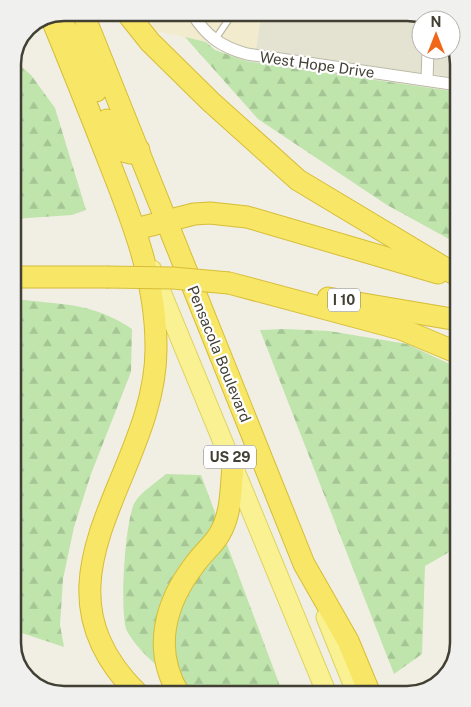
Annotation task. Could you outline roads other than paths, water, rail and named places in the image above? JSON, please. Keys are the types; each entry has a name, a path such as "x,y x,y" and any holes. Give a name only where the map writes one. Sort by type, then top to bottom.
{"highway":[{"name":"Pensacola Boulevard","path":"86,21 304,564"},
{"path":"134,21 150,42 211,102 298,180 450,273"},
{"name":"Pensacola Boulevard","path":"55,22 136,229"},
{"path":"58,22 78,43 116,142 123,151 131,153 139,150"},
{"path":"131,686 114,667 98,639 90,610 88,581 98,540 146,415 156,370 153,301 148,272 136,229 194,214 210,213 247,217 450,276"},
{"name":"I 10","path":"21,277 173,278 229,283 364,303 450,319"},
{"path":"229,283 401,329 450,350"},
{"path":"175,686 168,672 164,650 164,631 169,608 177,590 219,536 226,520 232,464"},
{"path":"304,564 348,641 367,686"}],"main road":[{"name":"Pensacola Boulevard","path":"136,229 324,686"},
{"name":"Pensacola Boulevard","path":"304,564 354,686"}],"street":[{"name":"West Hope Drive","path":"198,21 214,41 247,54 450,84"},
{"path":"427,80 428,60"}],"lane":[{"path":"214,41 228,21"}]}
